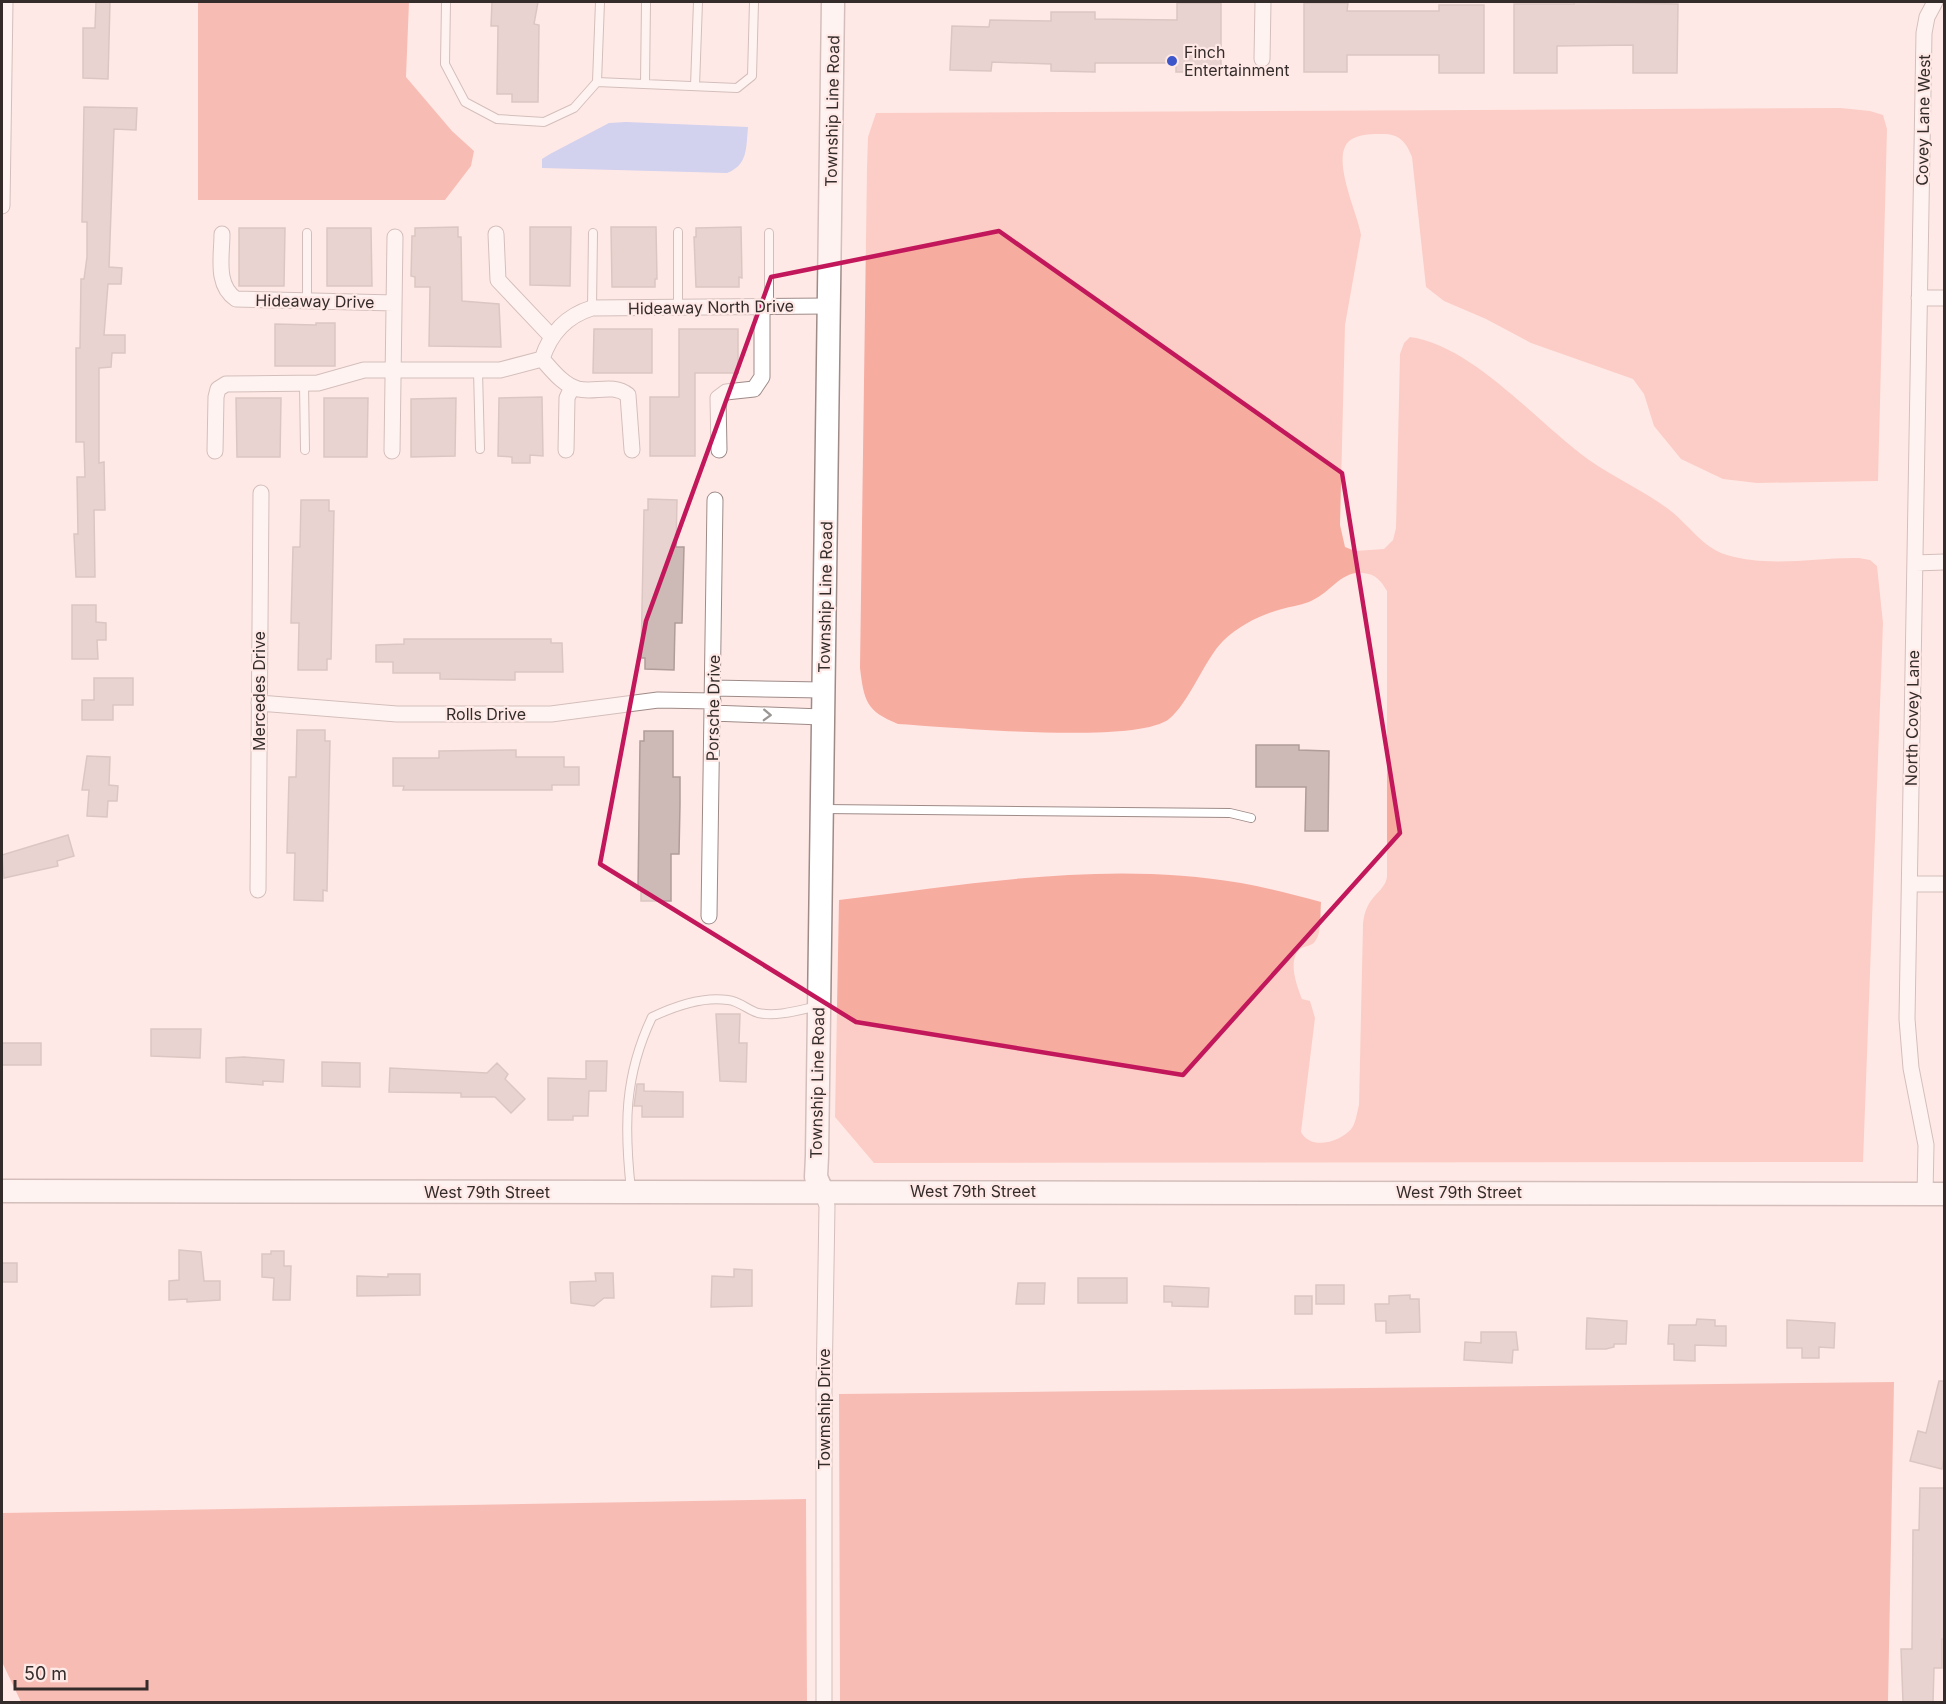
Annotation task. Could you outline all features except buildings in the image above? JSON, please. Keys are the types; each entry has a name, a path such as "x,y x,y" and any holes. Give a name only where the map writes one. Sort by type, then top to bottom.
{"main road":[{"name":"Township Line Road","path":"822,1191 816,1178 833,2"},
{"name":"West 79th Street","path":"2,1191 1935,1194"}],"street":[{"path":"2,206 5,2"},
{"path":"1262,59 1263,2"},
{"name":"Covey Lane West","path":"1920,240 1924,33 1927,17 1935,2"},
{"name":"Hideaway Drive","path":"222,234 222,278 226,292 243,300 394,303"},
{"path":"496,234 498,280 551,336"},
{"name":"Hideaway Drive","path":"392,450 395,237"},
{"name":"North Covey Lane","path":"1920,240 1907,1035 1912,1077 1935,1194"},
{"path":"1919,297 1944,298"},
{"name":"Hideaway North Drive","path":"592,308 829,306"},
{"path":"719,450 718,398 726,392 754,389 762,377 765,307"},
{"path":"542,359 551,336 572,317 592,308"},
{"path":"215,451 216,397 218,389 231,383 303,384 337,379 364,370 478,371 515,368 542,359"},
{"path":"542,359 572,387 580,390 620,389 627,395 632,450"},
{"path":"567,450 567,398 572,387"},
{"name":"Mercedes Drive","path":"258,890 261,493"},
{"name":"Porsche Drive","path":"709,916 715,500"},
{"path":"1915,563 1944,562"},
{"name":"Rolls Drive","path":"259,703 397,714 551,714 658,700 713,700 822,690"},
{"name":"Rolls Drive","path":"713,700 822,717"},
{"path":"1910,884 1944,884"},
{"name":"Towmship Drive","path":"822,1191 827,1206 824,1702"}],"lane":[{"path":"446,2 445,64 465,102 497,119 544,122 574,108 597,82 600,2"},
{"path":"645,84 646,2"},
{"path":"694,86 698,2"},
{"path":"597,82 737,88 752,76 754,2"},
{"path":"678,232 678,308"},
{"path":"307,233 307,300"},
{"path":"592,308 593,233"},
{"path":"765,307 769,233"},
{"path":"478,371 480,449"},
{"path":"303,384 305,450"},
{"path":"820,809 1230,813 1251,818"},
{"path":"632,1192 625,1140 628,1087 637,1047 652,1017 676,1006 707,999 730,1000 757,1013 784,1013 818,1006"}],"highlighted area":[{"path":"999,231 1342,473 1400,833 1183,1075 856,1022 600,864 646,621 771,277"}],"shaded area":[{"path":"198,2 409,2 406,77 452,131 474,151 471,166 445,200 198,200"},
{"path":"1841,108 1870,111 1883,115 1887,129 1878,481 1757,483 1723,479 1681,459 1654,426 1644,394 1633,379 1531,343 1486,319 1444,301 1426,287 1410,152 1398,137 1368,134 1354,138 1346,145 1343,155 1346,183 1361,235 1345,325 1340,525 1345,547 1355,551 1384,549 1393,540 1396,528 1400,354 1404,343 1410,337 1434,343 1481,370 1589,460 1667,508 1718,552 1760,561 1859,558 1870,560 1877,566 1883,623 1863,1162 874,1163 835,1117 839,900 1039,877 1140,874 1191,876 1241,883 1321,902 1318,936 1313,944 1300,949 1294,960 1296,981 1302,999 1310,1001 1315,1018 1301,1132 1306,1138 1319,1143 1334,1140 1347,1133 1352,1128 1356,1117 1359,1105 1363,924 1371,900 1387,877 1387,591 1375,576 1363,573 1348,575 1313,600 1266,614 1236,630 1216,649 1176,712 1169,719 1150,727 1082,733 997,731 898,724 879,714 868,704 860,668 867,167 868,137 876,113"},
{"path":"1894,1382 1888,1702 840,1702 839,1394"},
{"path":"806,1499 807,1702 21,1702 2,1662 2,1513"}],"water":[{"path":"609,123 748,127 745,155 734,170 727,173 542,168 542,159 550,154"}],"place":[{"name":"Finch Entertainment","path":"1172,61"}]}
